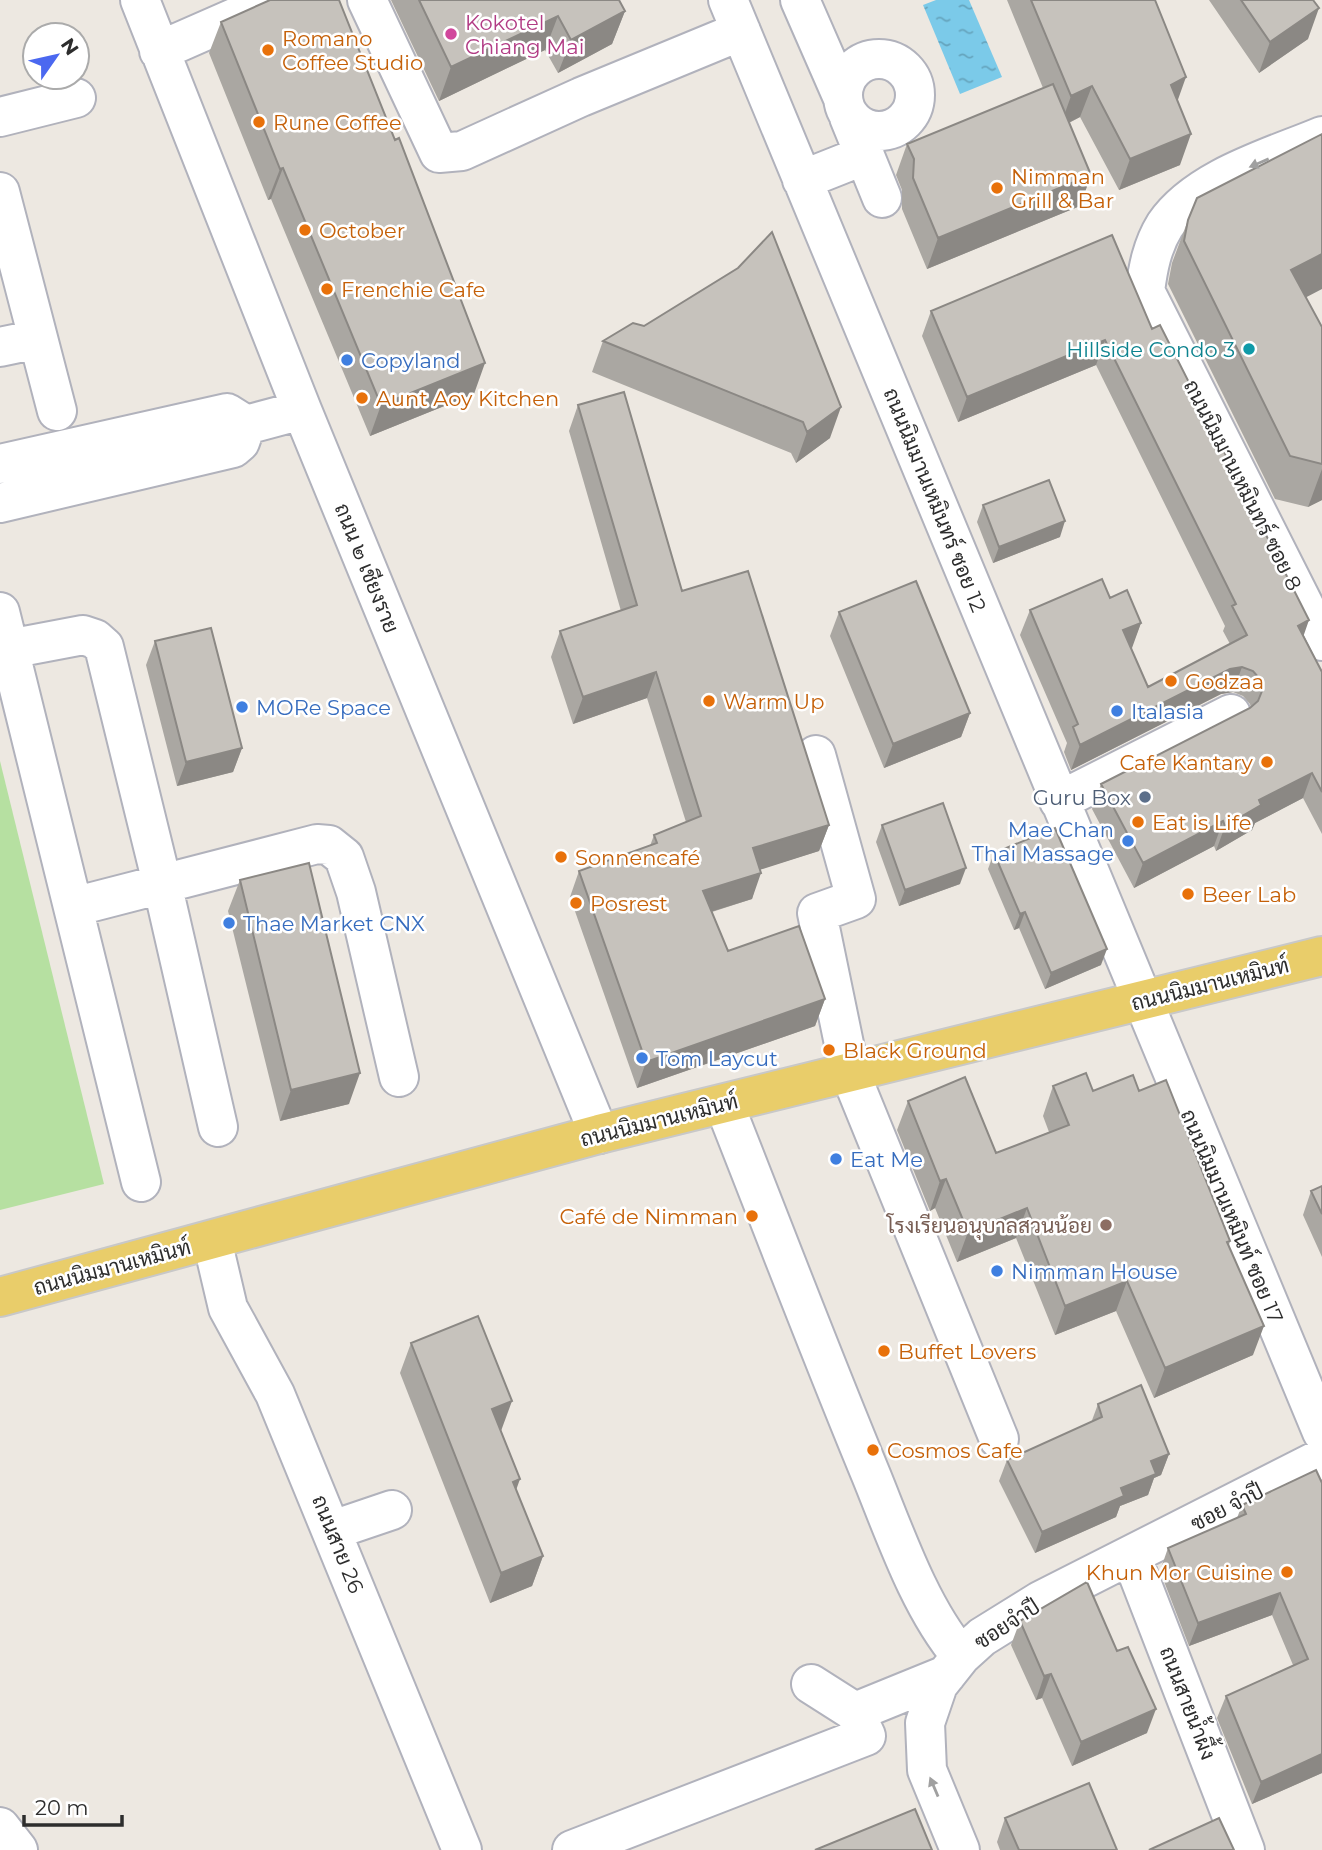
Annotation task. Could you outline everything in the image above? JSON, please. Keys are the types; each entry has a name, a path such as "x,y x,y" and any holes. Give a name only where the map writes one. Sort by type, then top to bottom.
{"main road":[{"name":"ถนนนิมมานเหมินท์","path":"0,1297 598,1134 1322,956"}],"street":[{"name":"ถนน ๒ เชียงราย","path":"141,0 302,410 598,1134"},
{"path":"159,51 275,0"},
{"path":"367,0 439,153 462,151 581,97 734,15"},
{"path":"800,0 882,198"},
{"name":"ถนนนิมมานเหมินทร์ ซอย 12","path":"734,15 1142,1001"},
{"path":"0,117 76,98"},
{"name":"ถนนนิมมานเหมินทร์ ซอย 8","path":"1322,136 1212,183 1166,224 1148,263 1145,292 1322,641"},
{"path":"802,180 865,155"},
{"path":"0,192 57,411"},
{"path":"0,347 38,339"},
{"path":"0,503 228,413 246,425 302,410"},
{"path":"0,464 125,455"},
{"path":"0,612 141,1182"},
{"path":"9,649 83,635 95,639 104,647 218,1127"},
{"path":"1059,801 1231,714"},
{"path":"816,755 856,899 817,913 850,1073 999,1439"},
{"path":"73,907 317,844 329,845 344,857 356,892 399,1077"},
{"name":"ถนนนิมมานเหมินท์ ซอย 17","path":"1142,1001 1322,1432"},
{"path":"724,1104 898,1541 945,1637 953,1665 855,1712"},
{"name":"ถนนสาย 26","path":"212,1240 228,1308 275,1394 333,1530 461,1850"},
{"name":"ซอย จำปี","path":"1131,1556 1322,1458"},
{"path":"333,1530 392,1510"},
{"name":"ซอยจำปี","path":"960,1850 927,1770 925,1723 938,1685 953,1665 982,1637 1040,1601 1131,1556"},
{"name":"ถนนสายน้ำผึ้ง","path":"1131,1556 1245,1850"},
{"path":"572,1850 866,1736 855,1712 811,1684"},
{"path":"0,1827 18,1850"}],"green space":[{"path":"0,761 104,1184 0,1210"}],"water":[{"path":"936,0 969,0 1002,77 960,94 923,5"}],"building":[{"path":"270,0 339,0 395,140 399,138 485,363 381,405 283,168 280,169 221,22"},
{"path":"419,0 619,0 625,11 571,40 558,16 451,67"},
{"path":"1031,0 1155,0 1186,77 1171,85 1191,134 1130,159 1092,86 1071,96"},
{"path":"1241,0 1313,0 1319,8 1270,42"},
{"path":"1053,84 1091,175 938,238 913,178 914,159 907,144"},
{"name":"Hillside Condo 3","path":"1322,134 1322,254 1291,270 1322,327 1322,464 1290,456 1184,241 1188,220 1197,198"},
{"path":"772,232 841,407 807,432 803,422 603,341 633,323 644,326 738,268"},
{"path":"1112,235 1152,329 1160,325 1309,620 1298,626 1322,672 1322,792 1312,773 1259,800 1261,805 1225,826 1223,821 1143,863 1101,784 1250,708 1258,701 1262,691 1259,678 1253,671 1242,667 1230,669 1080,745 1073,727 1078,724 1030,610 1102,579 1110,598 1127,590 1141,623 1123,630 1148,687 1247,635 1232,606 1236,604 1105,340 967,397 931,311"},
{"path":"624,392 682,591 748,571 829,825 753,848 761,873 703,891 728,951 799,926 825,999 646,1062 579,871 657,843 654,835 701,816 656,672 583,697 560,631 637,605 578,405"},
{"path":"1049,480 1065,521 999,547 983,505"},
{"path":"916,581 970,713 893,744 839,612"},
{"path":"211,628 242,748 186,762 155,641"},
{"path":"943,803 966,868 905,890 882,825"},
{"path":"1055,828 1107,949 1051,973 1025,912 1020,914 994,853"},
{"path":"309,863 360,1073 291,1090 240,880"},
{"path":"1086,1073 1093,1091 1133,1075 1139,1091 1166,1080 1230,1241 1227,1242 1264,1326 1165,1368 1127,1281 1065,1306 1027,1208 968,1232 946,1179 940,1181 908,1101 965,1077 996,1153 1069,1125 1053,1086"},
{"path":"1322,1186 1322,1214 1311,1191"},
{"path":"478,1316 512,1401 492,1409 520,1479 513,1482 543,1556 501,1573 411,1343"},
{"path":"1141,1385 1169,1454 1151,1461 1156,1474 1121,1488 1124,1496 1042,1532 1007,1460 1102,1417 1098,1404"},
{"path":"1316,1470 1322,1483 1322,1754 1261,1782 1226,1696 1308,1659 1280,1593 1198,1623 1168,1548 1246,1514 1242,1505"},
{"path":"1087,1582 1117,1651 1128,1647 1156,1709 1081,1742 1051,1674 1044,1676 1020,1621"},
{"path":"1089,1783 1117,1850 1019,1850 1005,1818"},
{"path":"915,1809 932,1850 815,1850"},
{"path":"1219,1818 1234,1850 1149,1850"}],"place":[{"name":"Kokotel Chiang Mai","path":"451,34"},
{"name":"Romano Coffee Studio","path":"268,50"},
{"name":"Rune Coffee","path":"259,122"},
{"name":"Nimman Grill & Bar","path":"997,188"},
{"name":"October","path":"305,230"},
{"name":"Frenchie Cafe","path":"327,289"},
{"name":"Hillside Condo 3","path":"1249,349"},
{"name":"Copyland","path":"347,360"},
{"name":"Aunt Aoy Kitchen","path":"362,398"},
{"name":"Godzaa","path":"1171,681"},
{"name":"Warm Up","path":"709,701"},
{"name":"MORe Space","path":"242,707"},
{"name":"Italasia","path":"1117,711"},
{"name":"Cafe Kantary","path":"1267,762"},
{"name":"Guru Box","path":"1145,797"},
{"name":"Eat is Life","path":"1138,822"},
{"name":"Mae Chan Thai Massage","path":"1128,841"},
{"name":"Sonnencafé","path":"561,857"},
{"name":"Beer Lab","path":"1188,894"},
{"name":"Posrest","path":"576,903"},
{"name":"Thae Market CNX","path":"229,923"},
{"name":"Black Ground","path":"829,1050"},
{"name":"Tom Laycut","path":"642,1058"},
{"name":"Eat Me","path":"836,1159"},
{"name":"Café de Nimman","path":"752,1216"},
{"name":"โรงเรียนอนุบาลสวนน้อย","path":"1106,1225"},
{"name":"Nimman House","path":"997,1271"},
{"name":"Buffet Lovers","path":"884,1351"},
{"name":"Cosmos Cafe","path":"873,1450"},
{"name":"Khun Mor Cuisine","path":"1287,1572"}]}
